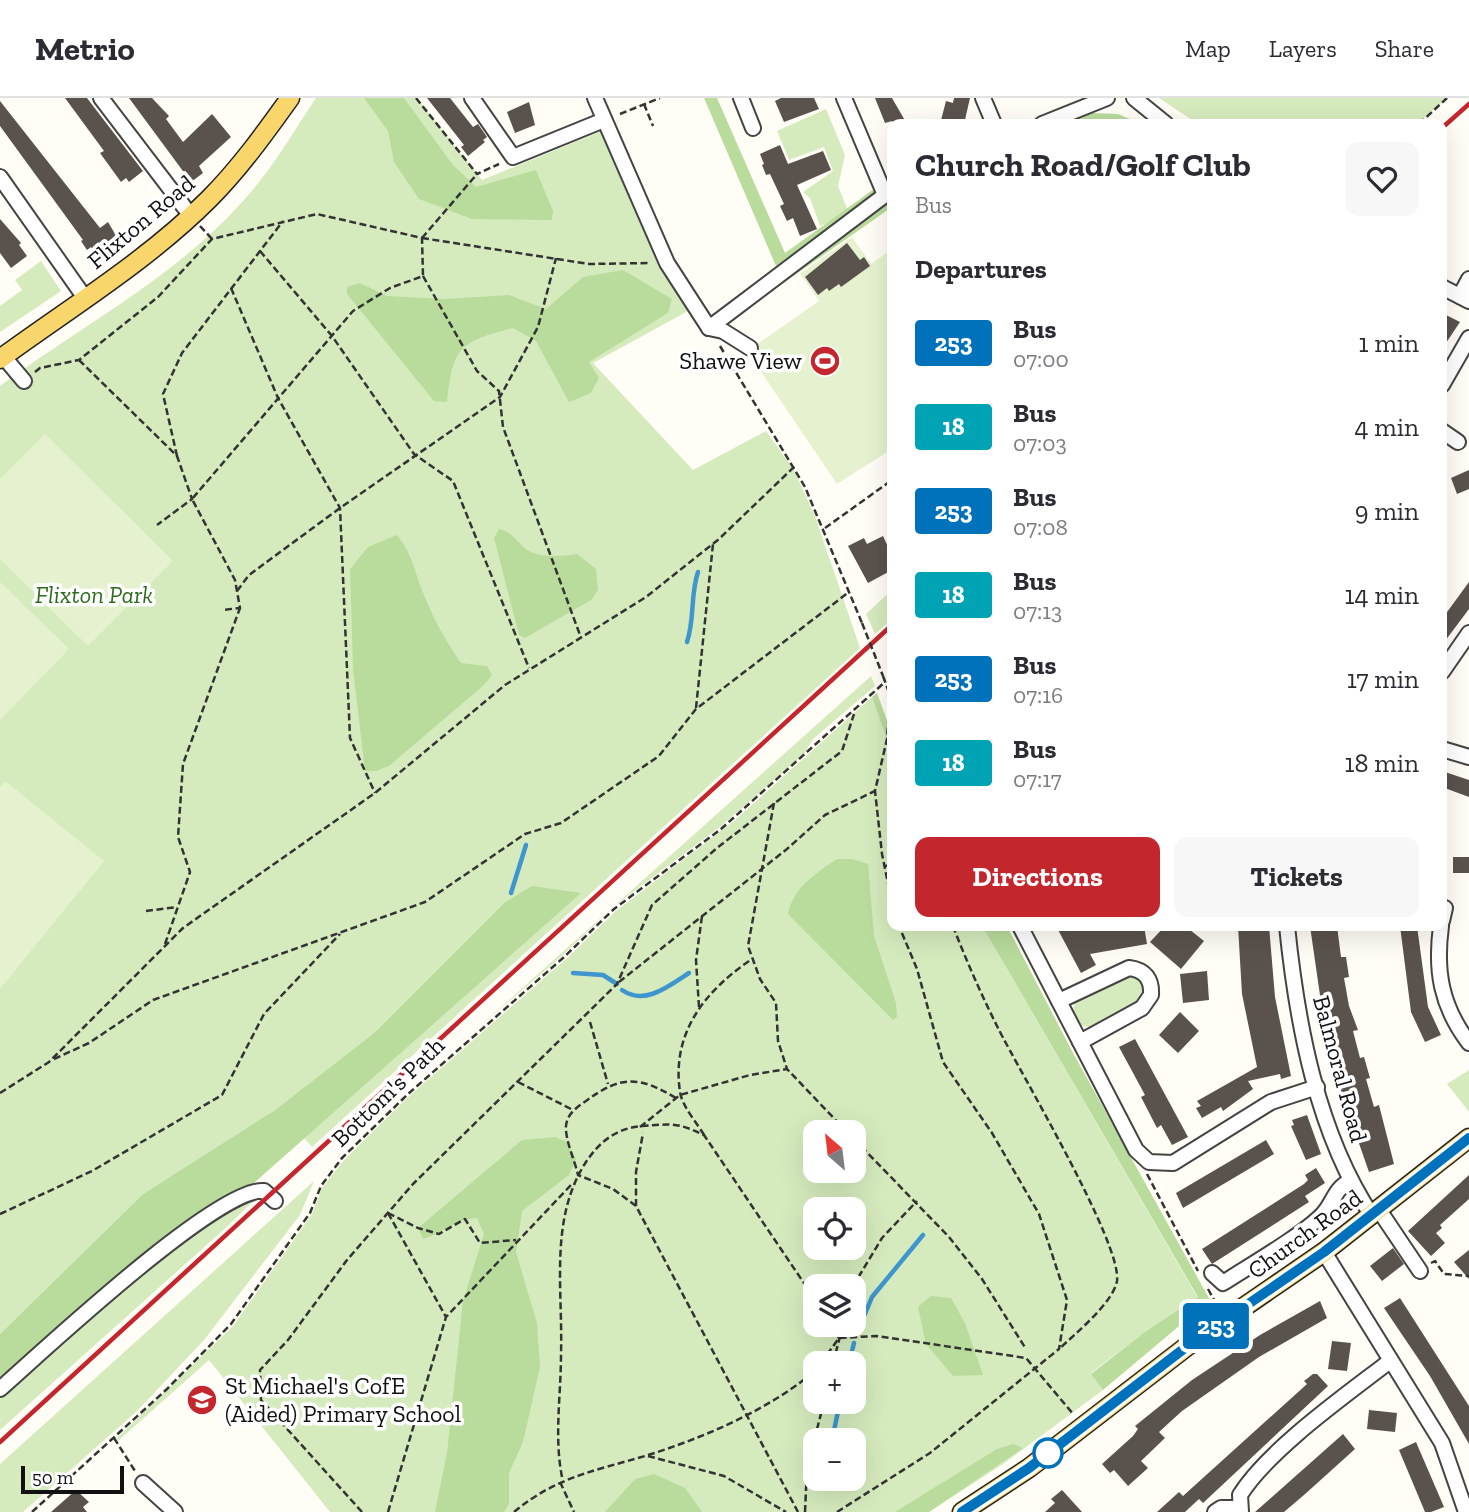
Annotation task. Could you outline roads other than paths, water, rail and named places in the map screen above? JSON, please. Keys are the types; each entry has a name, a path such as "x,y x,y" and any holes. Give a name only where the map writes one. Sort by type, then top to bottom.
{"main road":[{"name":"Flixton Road","path":"2,358 139,260 191,216 258,142 289,98"},
{"name":"Church Road","path":"962,1512 1029,1468 1225,1319 1324,1252 1469,1138"}],"street":[{"path":"102,98 191,216"},
{"path":"472,98 513,157 604,120"},
{"path":"595,98 667,263 709,328 723,331 750,348"},
{"path":"741,98 753,128"},
{"path":"844,98 887,189"},
{"path":"983,98 992,119"},
{"path":"1054,119 1107,98"},
{"path":"1133,98 1160,119"},
{"path":"0,177 85,298"},
{"path":"709,328 887,194"},
{"path":"1447,290 1465,299 1469,279"},
{"path":"1447,375 1469,338"},
{"path":"2,358 26,379"},
{"path":"1447,434 1458,442"},
{"path":"1447,665 1469,633"},
{"path":"1447,750 1469,757"},
{"path":"1023,931 1136,1150 1149,1162 1173,1163 1271,1102 1317,1087"},
{"name":"Balmoral Road","path":"1288,931 1296,996 1317,1087 1350,1181 1420,1271"},
{"path":"1442,931 1438,962 1443,1000 1469,1043"},
{"path":"1059,1002 1121,970 1136,969 1149,978 1151,995 1142,1008 1080,1042"},
{"name":"Church Road","path":"1212,1273 1223,1283 1248,1267 1318,1218 1338,1188 1350,1181"},
{"path":"0,1388 208,1215 247,1192 264,1191 275,1201"},
{"path":"1324,1252 1443,1443 1466,1512"},
{"path":"1214,1512 1221,1508 1241,1510 1240,1495 1245,1486 1272,1459 1341,1399 1391,1361"},
{"path":"143,1483 175,1512"}],"waterway":[{"path":"687,642 698,572"},
{"path":"511,893 526,845"},
{"path":"573,973 603,975 617,984"},
{"path":"622,990 639,996 648,995 689,973"},
{"path":"866,1311 872,1297 923,1235"},
{"path":"852,1351 854,1343"},
{"path":"835,1428 837,1414"}],"railway":[{"path":"1447,124 1469,104"},
{"path":"0,1442 887,630"}],"place":[{"name":"Shawe View","path":"825,361"},
{"name":"St Michael's CofE (Aided) Primary School","path":"202,1400"}],"park label":[{"name":"Flixton Park","path":"94,595"}]}
